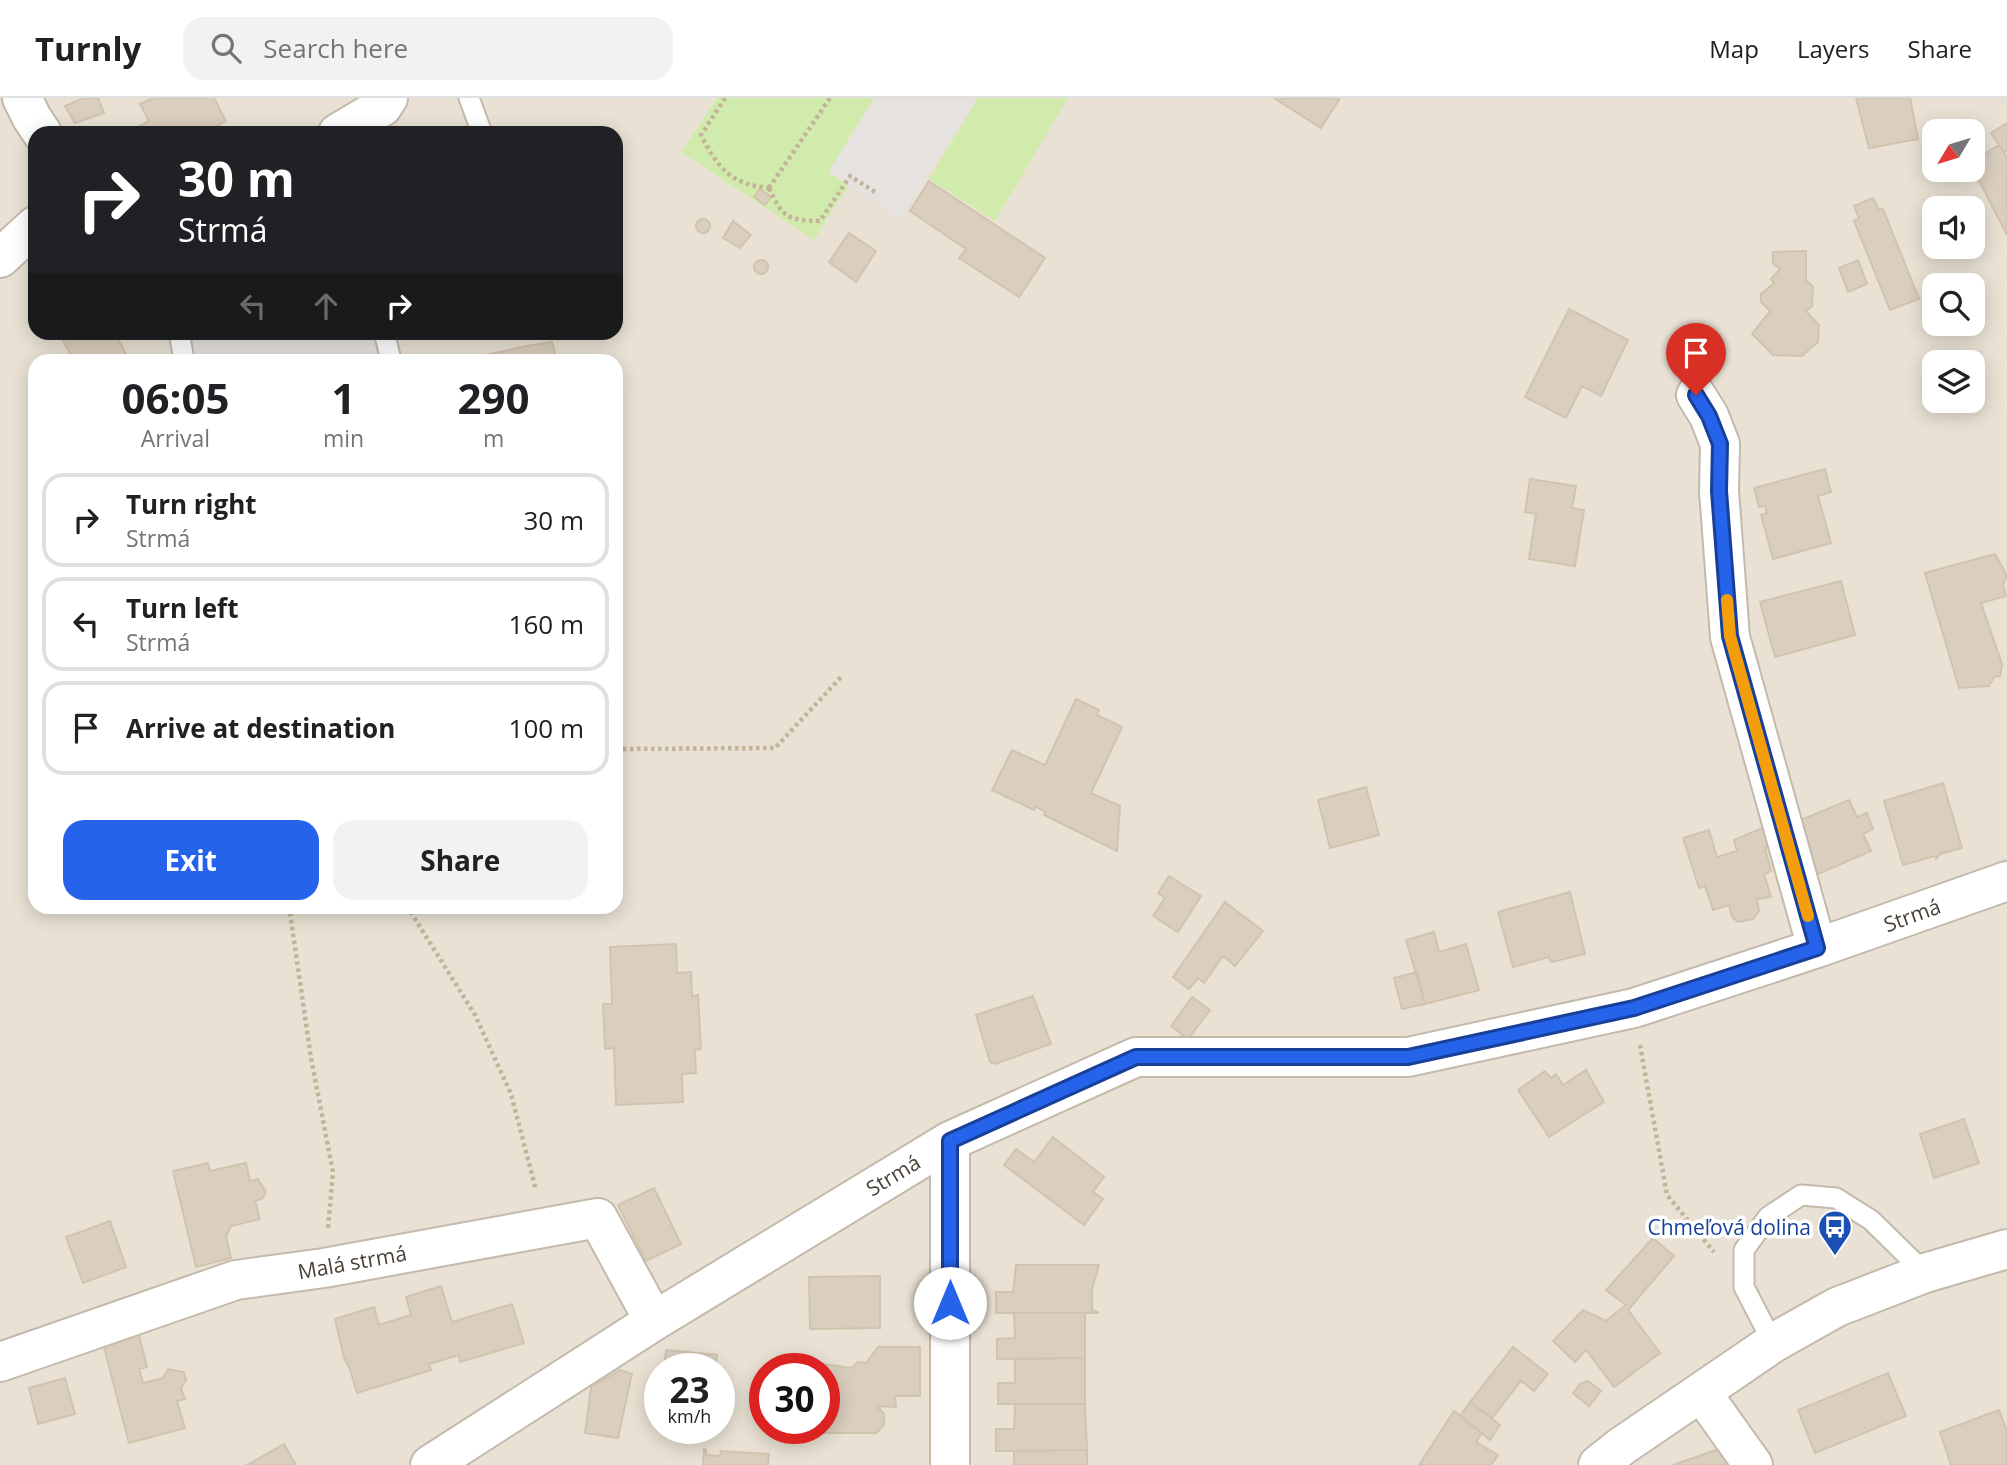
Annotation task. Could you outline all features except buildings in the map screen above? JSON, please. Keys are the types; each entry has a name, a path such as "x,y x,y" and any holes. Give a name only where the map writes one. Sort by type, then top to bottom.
{"street":[{"path":"22,98 37,126"},
{"path":"350,126 383,107 388,98"},
{"path":"0,258 28,232"},
{"path":"1696,395 1709,416 1720,444 1719,491 1730,636 1817,948"},
{"name":"Strmá","path":"430,1465 654,1321 950,1141 1136,1057 1408,1057 1634,1008 1817,948 2007,881"},
{"path":"950,1141 950,1465"},
{"name":"Malá strmá","path":"0,1362 236,1280 324,1268 598,1218 654,1321"},
{"path":"1598,1465 1773,1343 1837,1307 1925,1273 2007,1249"},
{"path":"1702,1392 1753,1465"}],"lane":[{"path":"469,98 479,126"},
{"path":"1773,1343 1744,1287 1745,1250 1768,1217 1801,1195 1836,1198 1860,1212 1925,1273"}],"path":[{"path":"725,98 701,135 716,165 747,186 769,188"},
{"path":"769,188 830,98"},
{"path":"769,188 779,209 796,220 820,221 850,176 878,194"},
{"path":"623,749 775,748 842,676"},
{"path":"290,914 311,1058 333,1172 324,1268"},
{"path":"412,914 475,1015 510,1094 546,1228"},
{"path":"1634,1008 1667,1195 1744,1287"}],"shaded area":[{"path":"0,98 2007,98 2007,1465 0,1465"},
{"path":"876,98 976,99 900,218 829,172"},
{"path":"164,340 395,340 398,354 167,354"}],"green space":[{"path":"717,98 874,98 828,172 848,186 814,240 681,152"},
{"path":"978,98 1068,98 995,221 929,179"}],"slow traffic":[{"path":"1727,600 1730,636 1808,916"}],"place":[{"name":"Chmeľová dolina","path":"1835,1257"}],"route":[{"path":"950,1303 950,1141 1136,1057 1408,1057 1634,1008 1817,948 1730,636 1719,491 1720,444 1709,416 1696,395"}]}
